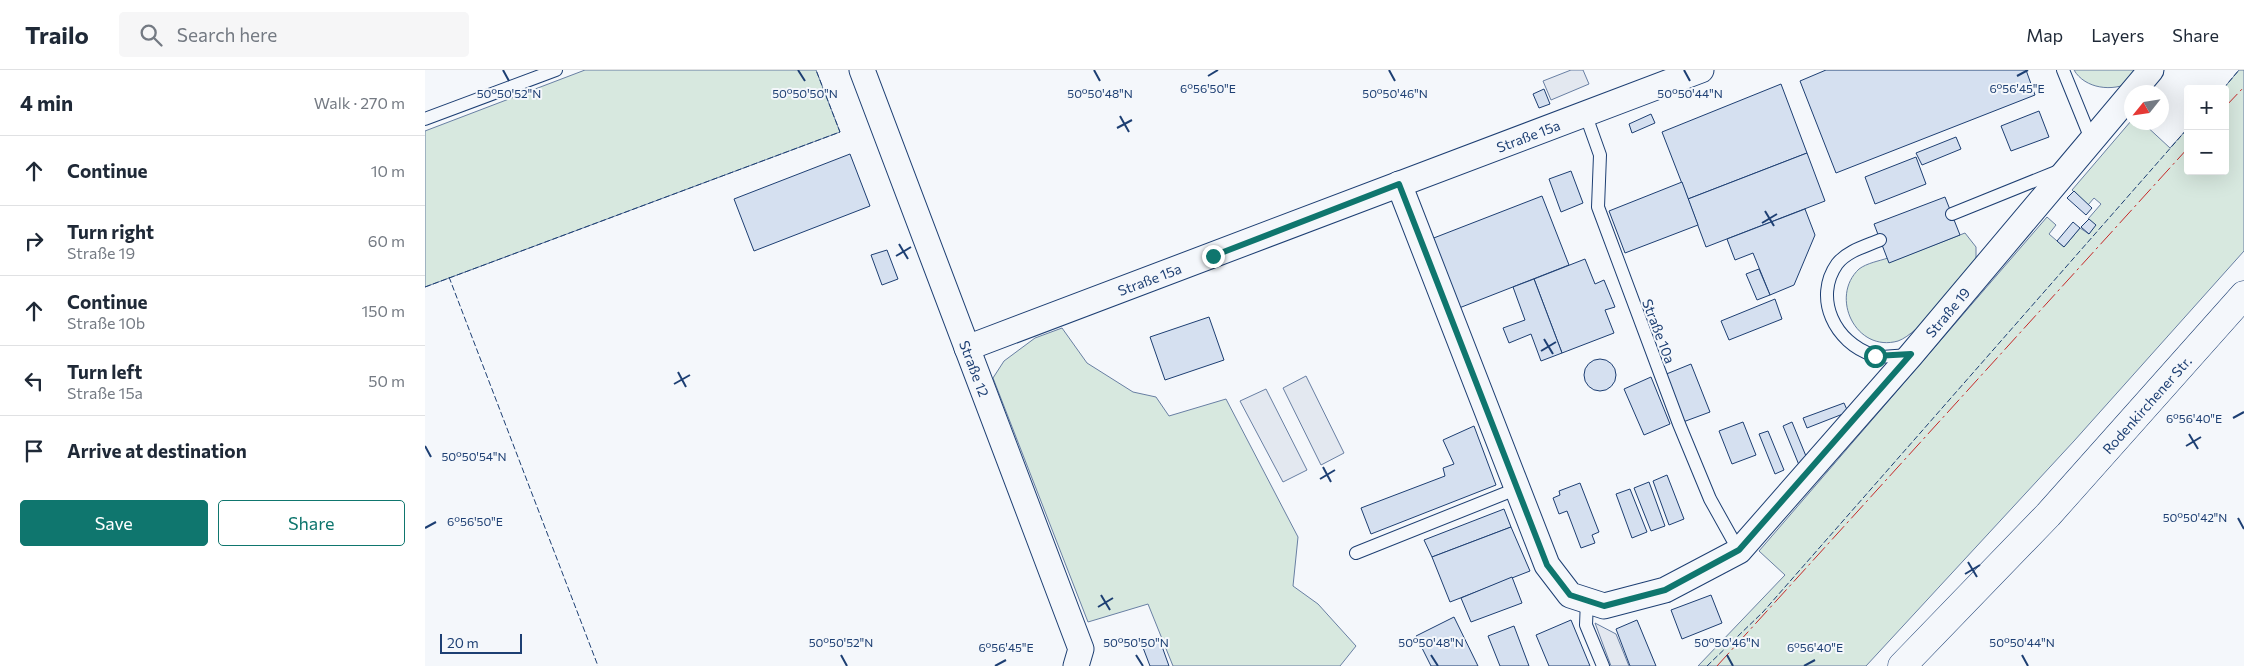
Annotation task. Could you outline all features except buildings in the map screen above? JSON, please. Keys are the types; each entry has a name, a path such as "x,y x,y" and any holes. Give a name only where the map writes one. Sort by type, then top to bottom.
{"main road":[{"name":"Rodenkirchener Str.","path":"1902,666 2048,515 2244,295"}],"street":[{"name":"Straße 12","path":"862,70 1081,649 1076,666"},
{"name":"Straße 15a","path":"967,348 1701,70"},
{"name":"Straße 19","path":"1739,550 1911,354 2151,70"},
{"path":"1399,184 1547,565 1570,595 1604,606 1665,590 1739,550"}],"lane":[{"path":"425,118 556,70"},
{"path":"2063,70 2091,139"},
{"name":"Straße 10a","path":"1585,113 1600,155 1598,207 1679,424 1710,499 1739,550"},
{"path":"1952,214 2067,168"},
{"path":"1880,240 1853,251 1838,263 1827,283 1827,307 1838,329 1853,346 1875,356 1911,354"},
{"path":"1356,553 1516,489"},
{"path":"1587,600 1586,624 1603,666"}],"shaded area":[{"path":"585,70 816,70 840,132 425,287 425,131"},
{"path":"1571,70 1583,70 1589,84 1551,100 1543,81"},
{"path":"2074,70 2141,70 2131,82 2108,88 2092,85"},
{"path":"2239,70 2244,70 2244,251 2074,441 1866,666 1698,666 1785,575 1759,551 2047,217 2056,225 2049,234 2064,247 2080,228 2089,234 2095,225 2088,219 2101,204 2094,198 2088,205 2072,190 2124,129 2151,130 2170,148 2184,132 2184,175 2229,175 2229,85 2226,85"},
{"path":"1965,233 1976,247 1976,258 1952,291 1929,317 1907,336 1898,341 1883,343 1870,339 1859,331 1851,320 1847,307 1847,294 1850,281 1859,269 1888,258 1890,262"},
{"path":"1062,328 1087,363 1133,392 1156,397 1169,416 1226,399 1298,537 1293,586 1318,604 1356,646 1340,666 1173,666 1148,604 1088,622 993,378 1004,361 1035,338"},
{"path":"1306,376 1344,453 1321,465 1283,388"},
{"path":"1266,389 1307,470 1283,482 1240,401"},
{"path":"1595,623 1616,634 1629,666 1611,666"}],"fence":[{"path":"425,287 840,132 816,70"},
{"path":"2226,85 2239,70"},
{"path":"1707,666 1763,612 2186,130"},
{"path":"449,277 598,666"}],"power":[{"path":"2229,103 2244,87"},
{"path":"1717,666 2184,152"}],"route":[{"path":"1213,256 1399,184 1547,565 1570,595 1604,606 1665,590 1739,550 1911,354 1875,356"}]}
